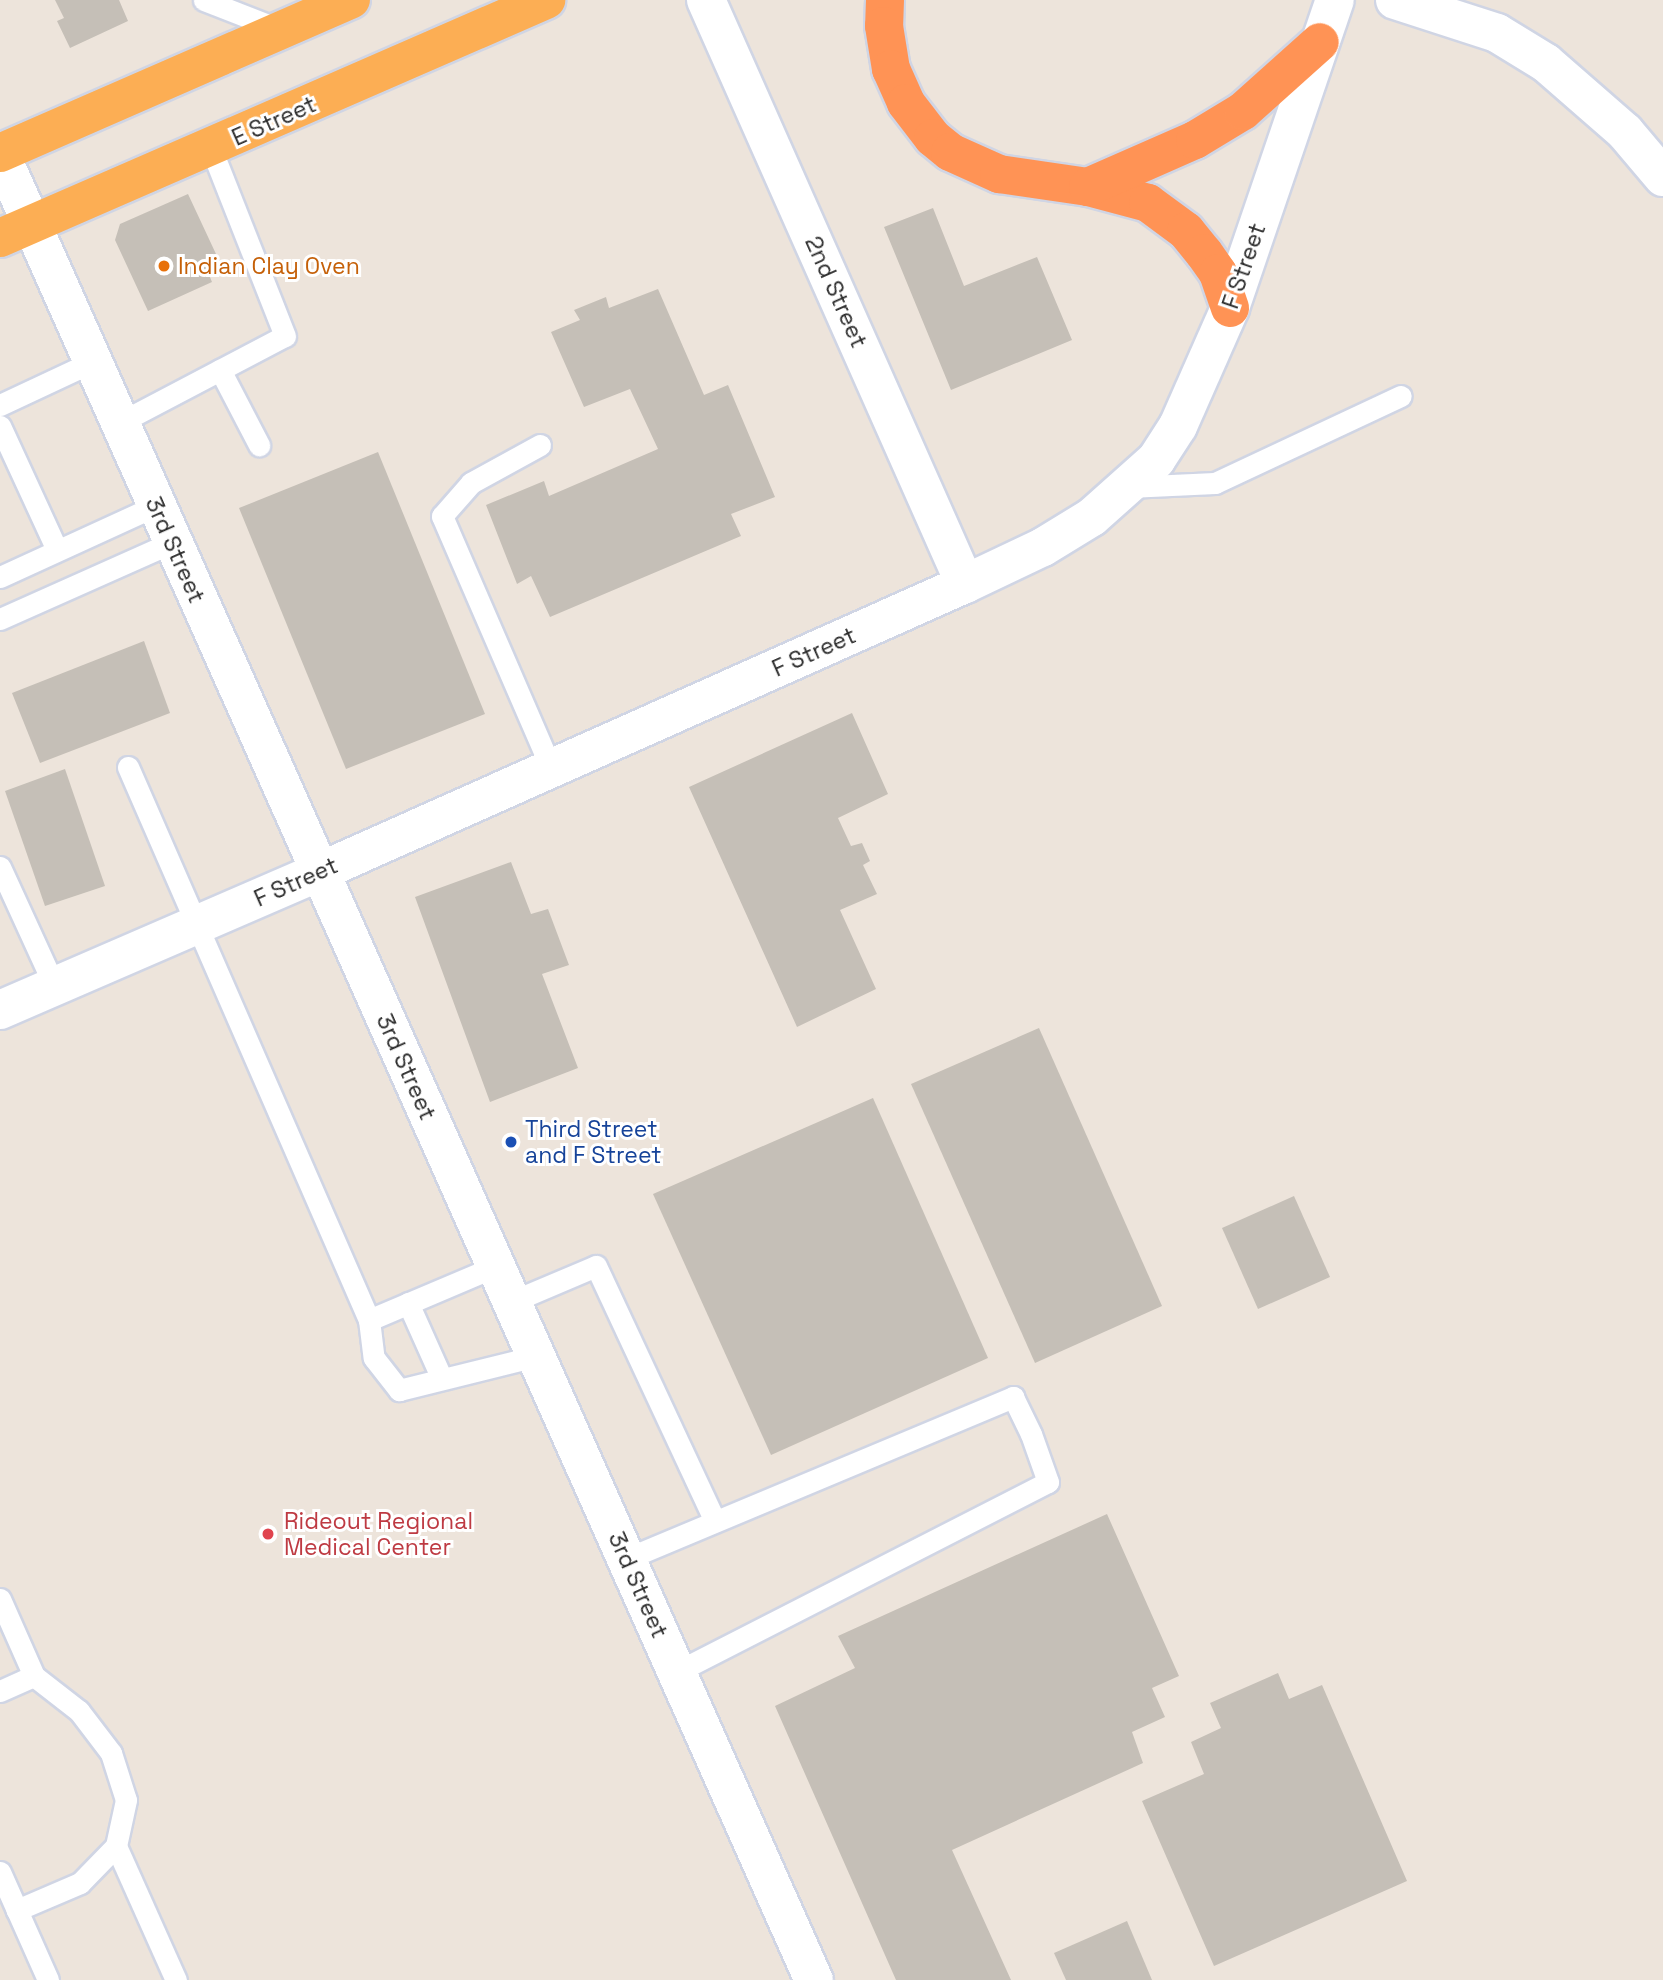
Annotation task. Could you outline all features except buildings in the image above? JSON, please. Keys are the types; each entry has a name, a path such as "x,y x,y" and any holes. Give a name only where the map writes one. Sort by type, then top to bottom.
{"highway":[{"path":"0,153 351,0"},
{"name":"E Street","path":"16,232 546,0"},
{"path":"885,0 885,46 891,69 906,103 933,138 950,152 999,174 1088,187 1148,203 1186,231 1218,273 1230,308"},
{"path":"1088,187 1195,140 1231,118 1320,42"}],"main road":[{"name":"2nd Street","path":"706,0 965,584"},
{"name":"F Street","path":"0,1010 200,925 965,584 1043,547 1092,517 1156,460 1178,426 1230,308 1335,0"},
{"path":"1395,0 1497,33 1546,63 1625,132 1663,177"},
{"name":"3rd Street","path":"0,153 16,232 92,362 814,1980"}],"lane":[{"path":"204,0 283,31"},
{"path":"119,423 285,336 211,148"},
{"path":"0,405 92,362"},
{"path":"220,370 259,445"},
{"path":"1128,487 1215,483 1401,396"},
{"path":"0,426 58,550"},
{"path":"540,445 471,483 442,516 551,768"},
{"path":"0,577 155,506"},
{"path":"0,619 171,543"},
{"path":"128,767 200,925 369,1320 374,1358 399,1390 536,1356"},
{"path":"0,867 55,987"},
{"path":"369,1320 496,1266"},
{"path":"511,1301 596,1266 715,1521"},
{"path":"408,1303 442,1379"},
{"path":"626,1559 1013,1396 1048,1482 677,1672"},
{"path":"0,1599 34,1676 79,1711 111,1753 125,1800 116,1846 80,1883 17,1910"},
{"path":"0,1691 34,1676"},
{"path":"116,1846 176,1980"},
{"path":"0,1872 48,1980"}],"place":[{"name":"Indian Clay Oven","path":"164,266"},
{"name":"Third Street and F Street","path":"511,1142"},
{"name":"Rideout Regional Medical Center","path":"268,1534"}]}
